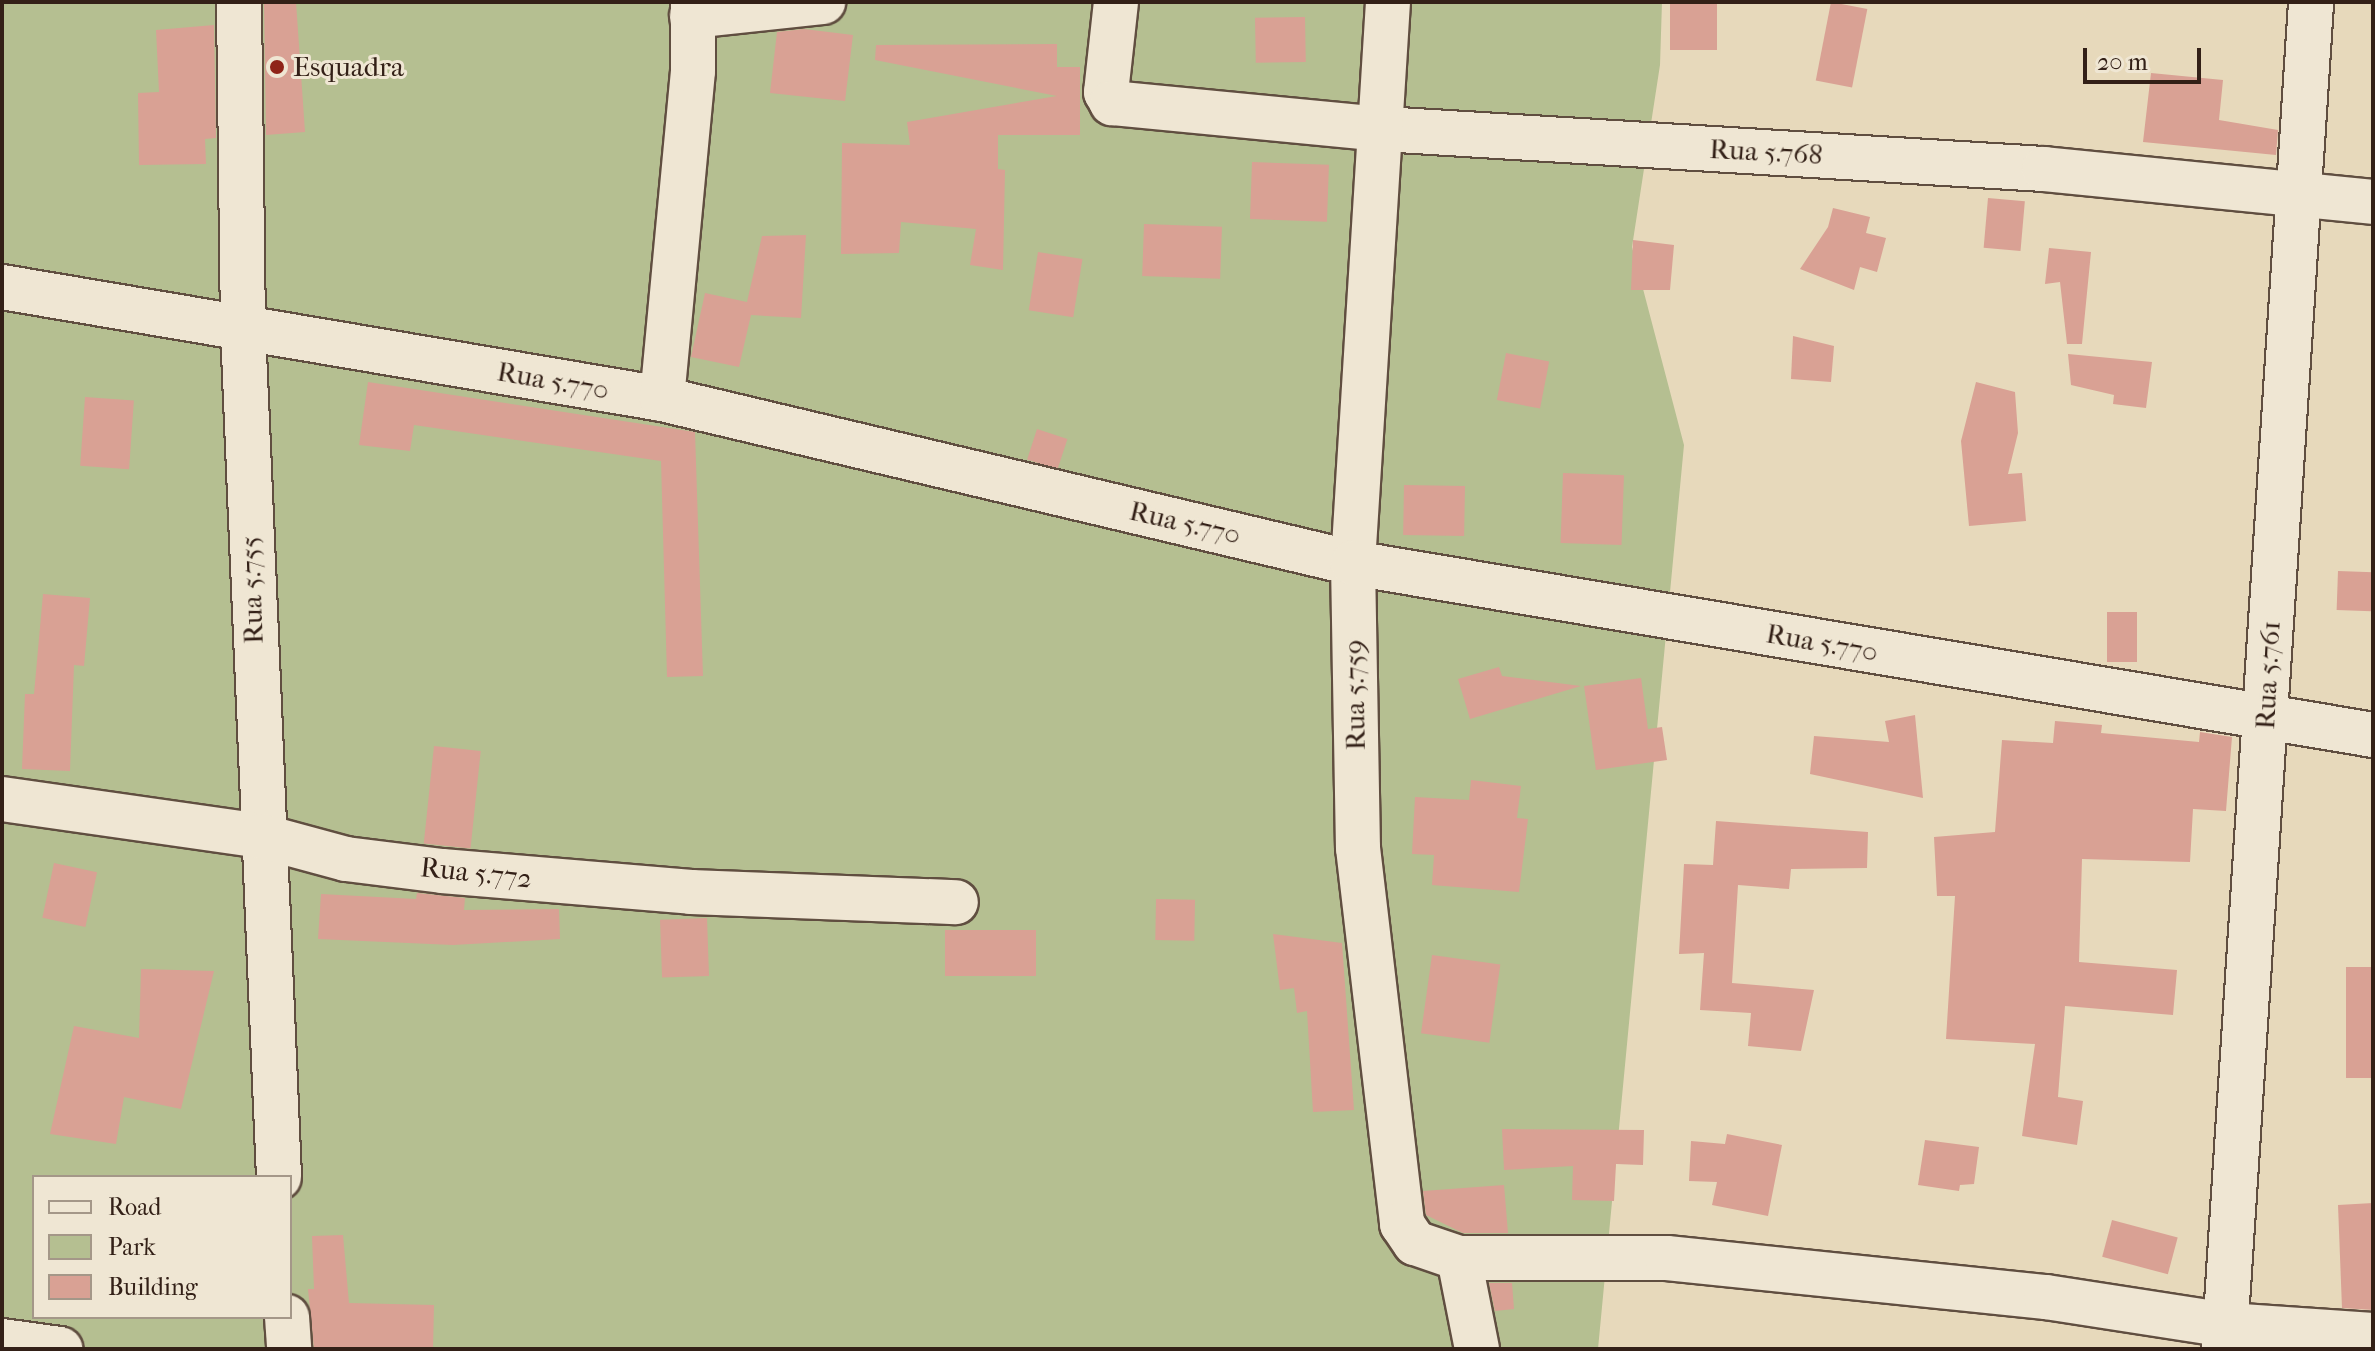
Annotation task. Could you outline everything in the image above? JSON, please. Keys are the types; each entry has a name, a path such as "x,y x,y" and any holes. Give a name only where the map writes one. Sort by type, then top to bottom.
{"street":[{"name":"Rua 5.755","path":"239,2 243,329 261,836 279,1175"},
{"path":"662,399 693,71 692,9 823,2"},
{"name":"Rua 5.768","path":"1116,2 1108,99 1158,109 1382,129 2044,169 2373,202"},
{"name":"Rua 5.759","path":"1388,2 1353,563 1358,848 1391,1156 1402,1224 1415,1243 1459,1258 1667,1258 2046,1297 2226,1337 2373,1335"},
{"name":"Rua 5.761","path":"2226,1337 2296,195 2311,2"},
{"name":"Rua 5.770","path":"2,287 662,399 1353,563 2373,735"},
{"name":"Rua 5.772","path":"2,799 261,836 346,859 442,871 691,892 956,902"},
{"path":"1459,1258 1477,1349"},
{"path":"287,1319 289,1349"},
{"path":"2,1341 60,1349"}],"green space":[{"path":"2,2 1662,2 1660,65 1632,247 1684,445 1598,1349 2,1349"}],"building":[{"name":"Esquadra","path":"264,2 296,2 305,132 266,135"},
{"path":"1670,2 1717,2 1717,50 1670,50"},
{"path":"1831,2 1867,9 1852,88 1816,81"},
{"path":"1305,17 1306,62 1256,63 1255,18"},
{"path":"214,25 216,138 205,139 206,164 139,165 138,93 159,92 156,30"},
{"path":"804,29 853,35 845,101 770,93 777,32"},
{"path":"1057,44 1057,67 1080,67 1080,135 998,135 998,169 1005,170 1003,270 970,265 976,229 901,222 899,253 841,254 842,143 910,145 907,122 1057,96 875,60 876,45"},
{"path":"2151,73 2223,80 2219,120 2278,130 2276,155 2143,142"},
{"path":"1252,162 1329,165 1327,222 1250,219"},
{"path":"1988,198 2025,201 2021,251 1984,248"},
{"path":"1833,208 1870,217 1866,233 1886,238 1877,272 1860,267 1854,290 1800,269 1828,227"},
{"path":"1144,224 1222,227 1220,279 1142,276"},
{"path":"806,235 801,318 751,315 739,367 691,357 705,293 747,302 762,236"},
{"path":"1633,240 1674,245 1670,290 1631,290"},
{"path":"2049,248 2091,252 2082,344 2067,344 2060,282 2045,284"},
{"path":"1038,252 1082,259 1073,317 1029,310"},
{"path":"1793,336 1834,346 1831,382 1791,379"},
{"path":"1506,353 1549,361 1540,409 1497,400"},
{"path":"2068,354 2152,362 2146,408 2113,404 2114,395 2071,385"},
{"path":"368,382 695,432 703,676 667,677 661,461 414,425 410,451 359,445"},
{"path":"1976,382 2015,392 2018,433 2008,474 2022,473 2026,521 1969,526 1961,441"},
{"path":"85,397 134,400 129,469 80,466"},
{"path":"1037,429 1067,439 1058,469 1027,459"},
{"path":"1563,473 1624,475 1622,545 1561,543"},
{"path":"1404,485 1465,486 1464,536 1403,535"},
{"path":"2338,571 2373,572 2372,611 2337,610"},
{"path":"43,594 90,598 84,666 74,665 70,771 22,769 25,694 34,694"},
{"path":"2107,612 2137,612 2137,662 2107,662"},
{"path":"1499,667 1502,676 1581,686 1470,719 1458,679"},
{"path":"1641,678 1648,729 1662,727 1667,760 1596,770 1584,686"},
{"path":"1915,715 1923,798 1810,774 1814,736 1889,742 1885,721"},
{"path":"2055,721 2102,725 2101,733 2199,742 2200,732 2232,737 2226,811 2193,809 2190,862 2082,859 2079,962 2177,970 2173,1015 2065,1006 2058,1097 2083,1101 2077,1145 2022,1136 2035,1044 1946,1039 1955,896 1937,896 1934,837 1995,832 2002,740 2053,743"},
{"path":"434,746 481,751 470,848 424,843"},
{"path":"1471,780 1521,786 1517,818 1528,819 1519,892 1432,885 1434,855 1412,854 1415,797 1469,800"},
{"path":"1716,821 1868,832 1867,868 1791,869 1789,889 1738,885 1732,983 1814,990 1801,1051 1748,1046 1751,1013 1700,1010 1704,953 1679,954 1684,864 1713,865"},
{"path":"54,863 97,872 85,927 42,918"},
{"path":"417,893 465,898 464,910 559,909 560,939 453,945 318,939 321,894 416,899"},
{"path":"1156,899 1195,900 1194,941 1155,940"},
{"path":"707,918 709,976 662,978 660,920"},
{"path":"945,930 1036,930 1036,976 945,976"},
{"path":"1273,934 1342,943 1354,1110 1313,1112 1307,1011 1297,1013 1294,988 1280,990"},
{"path":"1432,955 1500,965 1489,1043 1421,1033"},
{"path":"2346,967 2373,967 2373,1078 2346,1078"},
{"path":"141,969 214,971 181,1109 124,1097 116,1144 50,1134 74,1026 139,1038"},
{"path":"1502,1129 1644,1130 1643,1165 1616,1164 1614,1201 1572,1200 1573,1166 1504,1170"},
{"path":"1727,1134 1782,1145 1768,1216 1712,1205 1717,1182 1689,1181 1691,1141 1725,1144"},
{"path":"1925,1140 1979,1147 1974,1184 1960,1185 1959,1191 1918,1185"},
{"path":"1504,1185 1508,1233 1463,1233 1426,1215 1423,1191"},
{"path":"2373,1203 2373,1310 2342,1308 2338,1205"},
{"path":"2112,1220 2178,1238 2168,1274 2102,1257"},
{"path":"343,1235 349,1303 434,1305 433,1349 314,1349 308,1289 314,1289 312,1236"},
{"path":"1489,1283 1512,1283 1514,1309 1495,1311"}],"place":[{"name":"Esquadra","path":"277,67"}]}
